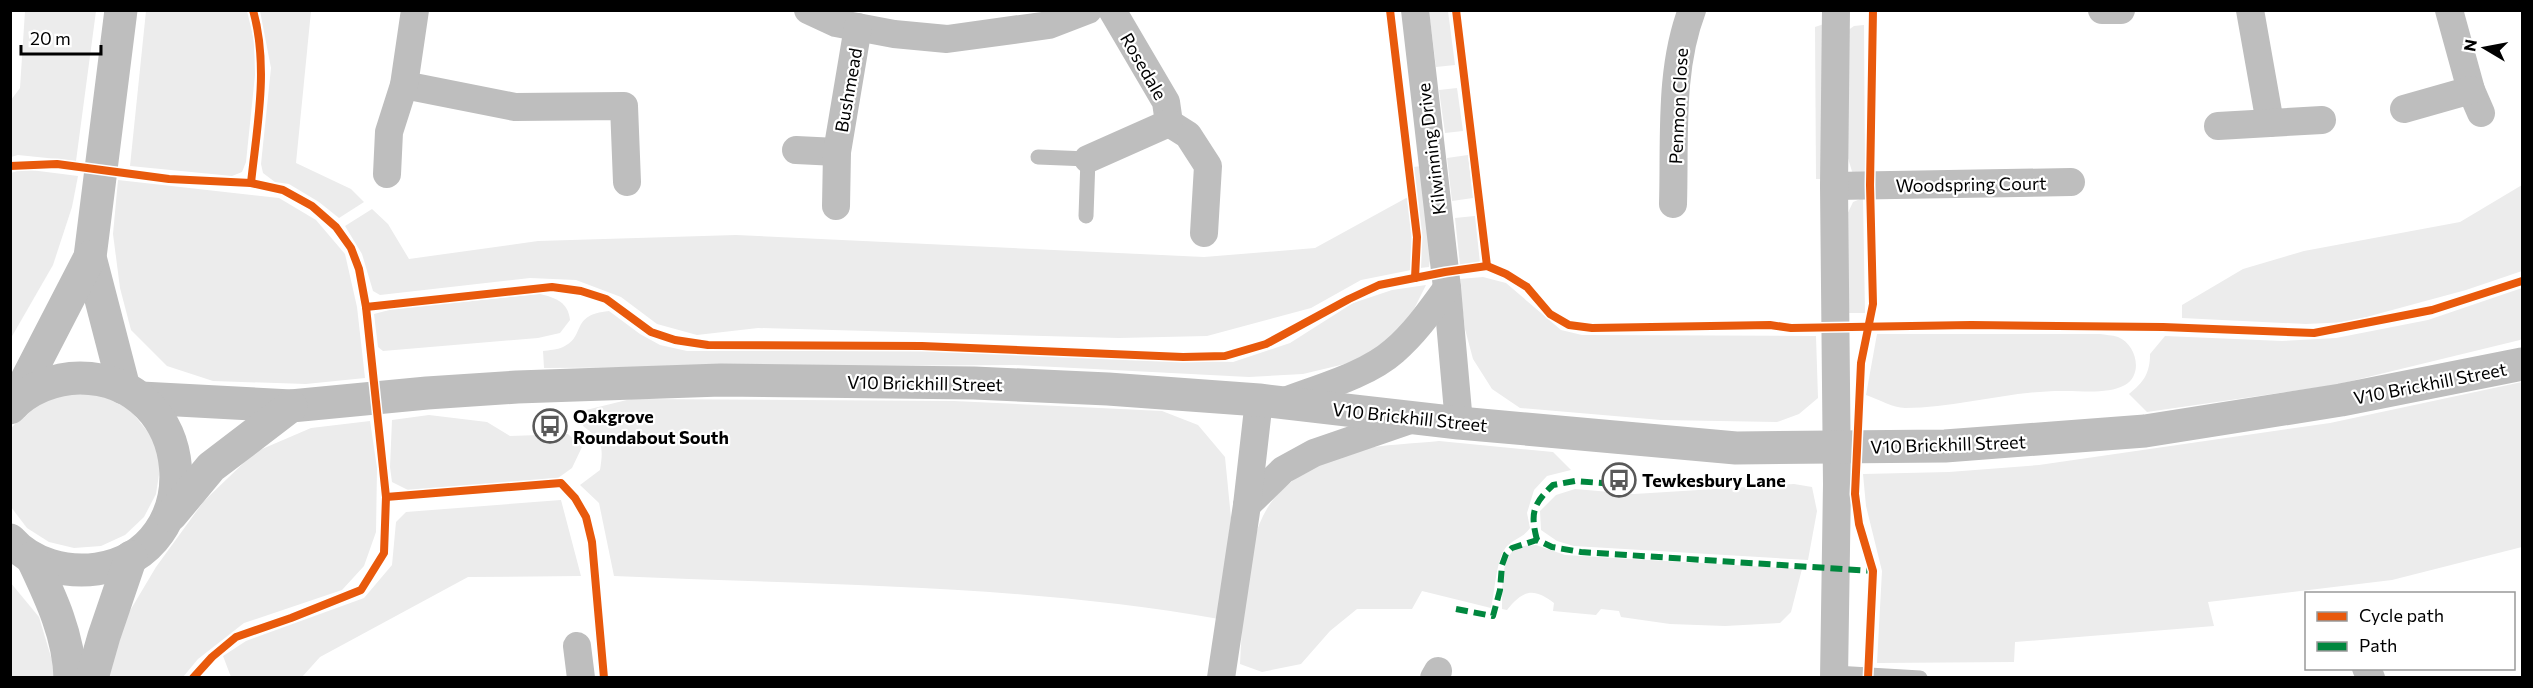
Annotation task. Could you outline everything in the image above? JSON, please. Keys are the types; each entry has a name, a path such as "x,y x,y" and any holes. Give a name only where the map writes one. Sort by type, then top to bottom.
{"street":[{"path":"12,406 90,256 121,10"},
{"path":"387,174 389,132 404,85 415,10"},
{"path":"808,10 836,23 894,34 947,39 995,22 1049,25 1088,10"},
{"name":"Rosedale","path":"1112,10 1166,102 1169,123 1188,135 1208,166 1204,233"},
{"name":"Kilwinning Drive","path":"1415,10 1447,288 1459,423"},
{"name":"Penmon Close","path":"1673,204 1677,76 1683,33 1692,10"},
{"path":"1835,675 1838,484 1834,186 1836,10"},
{"path":"2102,10 2121,10"},
{"path":"2250,10 2270,123"},
{"path":"2404,109 2476,102 2449,10"},
{"name":"Bushmead","path":"836,206 837,152 858,27"},
{"path":"404,85 515,107 624,106 627,182"},
{"path":"2218,126 2322,120"},
{"name":"Rosedale","path":"1088,159 1169,123"},
{"name":"Bushmead","path":"796,150 837,152"},
{"name":"Woodspring Court","path":"1834,186 2071,182"},
{"path":"90,256 132,393"},
{"path":"1221,678 1247,505 1270,401 1374,365 1393,352 1416,329 1447,288"},
{"name":"V10 Brickhill Street","path":"132,393 291,406 427,393 649,382 974,383 1108,389 1270,401 1459,423 1736,448 1945,446 2145,431 2341,400 2523,364"},
{"path":"12,406 39,387 67,378 96,378 132,393 160,418 172,442 178,469 175,496 165,522"},
{"name":"V10 Brickhill Street","path":"131,557 150,542 211,467 291,406"},
{"path":"1247,505 1283,470 1314,453 1415,418"},
{"path":"17,547 56,568 82,571 108,567 131,557"},
{"path":"17,547 56,609 69,664 70,678"},
{"path":"92,678 131,557"},
{"path":"577,646 581,678"}],"lane":[{"path":"1038,157 1088,159 1086,216"},
{"path":"1835,675 1920,678"}],"shaded area":[{"path":"25,11 96,11 76,161 18,155 11,157 11,100 20,88"},
{"path":"146,11 247,11 254,40 255,75 246,162 242,172 232,176 130,166"},
{"path":"260,11 311,11 296,163 351,189 364,202 339,218 319,202 289,184 275,182 263,173 261,164 271,68"},
{"path":"1429,11 1448,11 1455,65 1436,67"},
{"path":"1824,24 1824,179 1816,179 1815,27"},
{"path":"1864,25 1865,176 1854,178 1844,145 1847,31 1854,26"},
{"path":"1457,88 1463,131 1445,133 1439,90"},
{"path":"1468,155 1473,198 1452,201 1447,158"},
{"path":"1422,166 1431,254 1429,267 1420,268 1422,237 1413,167"},
{"path":"23,169 78,176 72,207 53,265 11,338 11,173"},
{"path":"118,180 279,198 316,220 345,254 357,307 365,378 306,384 213,381 167,366 131,330 120,288 113,234"},
{"path":"2522,185 2522,271 2466,290 2348,322 2306,324 2182,318 2182,305 2243,269 2304,251 2460,222"},
{"path":"1408,197 1414,243 1411,270 1361,280 1311,308 1207,336 1119,338 758,328 697,335 657,324 621,297 576,280 530,278 380,295 373,291 362,254 345,226 372,209 388,224 409,259 538,241 736,235 1204,257 1315,248"},
{"path":"1863,198 1865,313 1848,313 1846,217 1853,202"},
{"path":"1475,216 1480,263 1460,265 1455,218"},
{"path":"1483,277 1506,283 1561,330 1582,335 1816,336 1818,398 1799,414 1777,422 1661,420 1520,408 1492,389 1473,359 1465,329 1459,279"},
{"path":"1426,285 1413,311 1387,343 1349,363 1303,374 1249,377 1015,365 544,368 543,351 563,347 575,337 583,321 588,317 609,311 640,334 660,345 687,351 907,350 1233,362 1290,343 1353,303 1392,290"},
{"path":"2522,288 2522,339 2520,340 2335,385 2147,412 2129,394 2145,377 2150,354 2165,336 2282,341 2336,338 2428,320"},
{"path":"540,294 556,299 567,309 570,320 560,333 538,338 383,351 378,347 374,314 393,309"},
{"path":"1877,334 2100,334 2116,336 2124,341 2133,352 2136,367 2131,380 2112,390 2046,391 1945,405 1900,408 1866,395"},
{"path":"2522,382 2522,547 2392,580 2208,602 2214,626 2015,642 2014,662 1877,663 1882,571 1866,506 1863,474 1949,472 2039,465 2330,423"},
{"path":"73,389 123,401 156,442 160,468 156,494 144,517 125,535 101,546 74,548 49,542 27,528 11,507 10,430 26,410"},
{"path":"631,399 954,401 1162,411 1198,425 1225,457 1231,518 1219,619 1145,607 994,592 614,576 599,503 580,485 600,470 602,455 598,439 583,426 586,410"},
{"path":"429,415 487,422 510,436 568,434 582,447 572,468 558,478 410,491 392,482 390,467 392,420"},
{"path":"370,421 377,468 376,532 364,566 342,590 244,623 198,659 183,677 101,678 106,651 156,567 204,501 255,452 311,428"},
{"path":"1439,441 1553,452 1571,470 1547,476 1534,490 1527,513 1530,528 1503,551 1498,566 1491,608 1422,591 1412,609 1357,609 1330,631 1301,664 1262,672 1240,664 1249,560 1261,520 1278,494 1298,477 1333,458 1378,446"},
{"path":"1794,484 1812,487 1817,511 1808,560 1574,546 1557,541 1541,530 1540,511 1556,495 1575,489 1634,494"},
{"path":"561,500 581,576 468,577 320,657 302,677 231,677 223,656 246,641 364,598 392,565 396,522 406,512"},
{"path":"1536,545 1565,555 1802,569 1791,612 1780,623 1725,626 1670,624 1621,617 1619,611 1601,609 1596,615 1553,611 1554,603 1534,593 1518,598 1507,610 1502,609 1503,575 1508,559 1518,547"},
{"path":"10,582 39,617 57,677 11,677"}],"marked path":[{"path":"1537,540 1534,523 1535,510 1541,498 1553,485 1575,481 1614,484"},
{"path":"1456,609 1493,616 1506,554 1512,548 1537,540 1552,547 1581,552 1873,571"}],"cycle path":[{"path":"251,183 261,75 258,31 253,10"},
{"path":"1390,10 1417,237 1415,278"},
{"path":"1456,10 1487,266"},
{"path":"1868,678 1873,571 1859,524 1855,494 1861,363 1873,304 1870,185 1873,10"},
{"path":"10,166 57,164 169,179 251,183 283,190 312,206 336,227 351,248 359,269 366,307 552,287 581,291 606,299 651,332 675,340 708,345 922,346 1183,357 1225,356 1266,344 1379,285 1487,266 1527,287 1550,314 1569,325 1592,328 1971,325 2163,327 2314,333 2432,310 2522,281"},
{"path":"193,678 212,657 236,637 361,590 384,553 386,497 366,307"},
{"path":"386,497 561,483 575,498 586,517 592,542 604,678"}],"place":[{"name":"Oakgrove Roundabout South","path":"550,426"},
{"name":"Tewkesbury Lane","path":"1619,480"}]}
